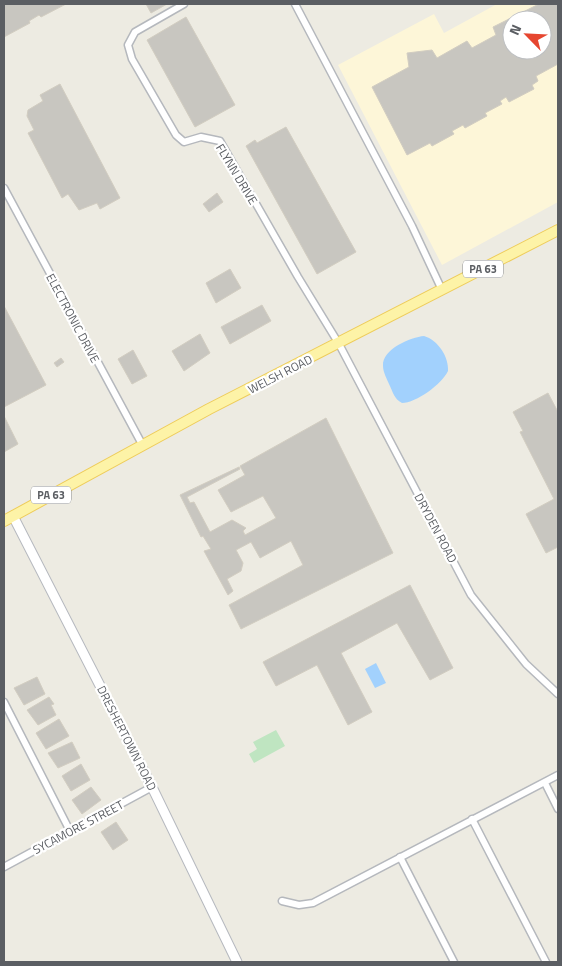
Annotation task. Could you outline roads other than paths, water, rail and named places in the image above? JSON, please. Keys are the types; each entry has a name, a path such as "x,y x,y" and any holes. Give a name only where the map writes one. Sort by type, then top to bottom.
{"main road":[{"name":"WELSH ROAD","path":"8,518 209,409 558,230"},
{"name":"DRESHERTOWN ROAD","path":"8,518 152,787 237,962"}],"street":[{"name":"FLYNN DRIVE","path":"184,4 135,32 128,45 132,59 176,135 184,142 201,137 220,141 339,344"},
{"path":"295,4 412,226 442,290"},
{"name":"ELECTRONIC DRIVE","path":"4,188 143,446"},
{"name":"DRYDEN ROAD","path":"339,344 471,595 526,664 558,694"},
{"path":"4,702 70,831"},
{"path":"282,901 299,905 314,903 558,775"},
{"path":"545,783 558,809"},
{"name":"SYCAMORE STREET","path":"4,867 152,787"},
{"path":"472,819 546,962"},
{"path":"400,857 454,962"}],"water":[{"path":"424,336 434,341 442,350 447,360 448,371 428,392 414,400 402,403 394,395 385,375 383,368 384,360 387,354 398,345"},
{"path":"376,663 386,683 375,688 365,669"}]}
